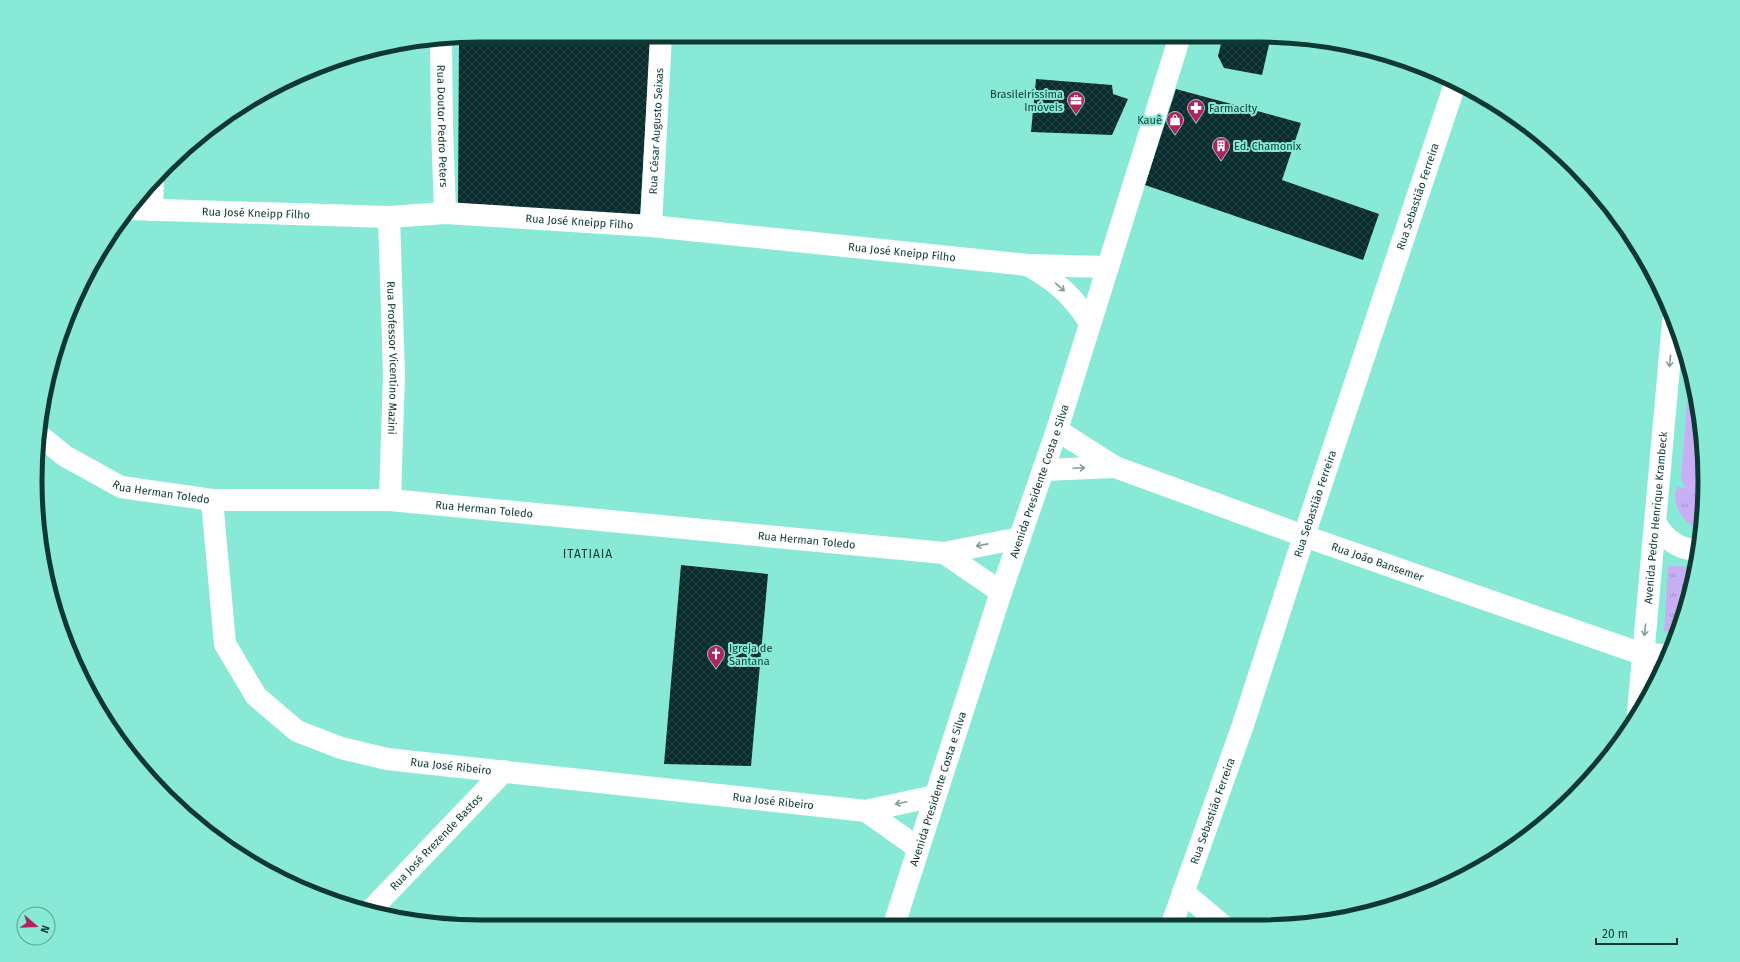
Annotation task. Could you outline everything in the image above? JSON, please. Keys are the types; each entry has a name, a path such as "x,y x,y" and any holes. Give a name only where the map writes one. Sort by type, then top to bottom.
{"street":[{"name":"Rua César Augusto Seixas","path":"651,226 661,42"},
{"name":"Avenida Presidente Costa e Silva","path":"896,920 1001,592 1057,430 1178,42"},
{"name":"Rua Doutor Pedro Peters","path":"441,44 445,213"},
{"name":"Rua Sebastião Ferreira","path":"1173,920 1243,725 1304,536 1454,87"},
{"path":"152,210 153,190"},
{"name":"Rua José Kneipp Filho","path":"137,209 389,217 445,213 651,226 1028,265 1108,267"},
{"name":"Rua Professor Vicentino Mazini","path":"389,217 394,374 390,500"},
{"name":"Rua José Kneipp Filho","path":"1028,265 1051,278 1065,291 1082,310 1090,323"},
{"name":"Avenida Pedro Henrique Krambeck","path":"1639,700 1673,334"},
{"name":"Rua João Bansemer","path":"1057,430 1114,466 1304,536 1642,654 1662,655"},
{"name":"Rua Herman Toledo","path":"44,439 65,456 121,486 212,500 390,500 944,553 1020,538"},
{"name":"Rua João Bansemer","path":"1043,470 1114,466"},
{"name":"Rua José Ribeiro","path":"212,500 225,644 256,696 297,731 341,748 387,759 866,811 935,796"},
{"path":"1656,524 1664,537 1674,544 1692,550"},
{"name":"Rua Herman Toledo","path":"944,553 1001,592"},
{"name":"Rua José Rrezende Bastos","path":"374,907 504,771"},
{"name":"Rua José Ribeiro","path":"866,811 918,848"},
{"path":"1183,892 1216,920"}],"green space":[{"path":"1688,388 1697,452 1698,488 1685,487 1681,479"},
{"path":"1676,487 1698,488 1695,528 1689,524 1679,512 1676,501"},
{"path":"1668,566 1690,567 1671,632 1664,631"}],"building":[{"path":"651,42 640,216 458,206 459,43"},
{"path":"1222,42 1270,42 1262,75 1224,68 1218,56"},
{"name":"Brasileiríssima Imóveis","path":"1036,79 1112,85 1113,94 1128,99 1112,135 1031,132"},
{"name":"Ed. Chamonix","path":"1176,89 1301,123 1282,180 1379,214 1363,260 1145,185"},
{"name":"Igreja de Santana","path":"681,565 768,574 751,766 664,764"}],"place":[{"name":"Brasileiríssima Imóveis","path":"1076,115"},
{"name":"Farmacity","path":"1196,123"},
{"name":"Kauê","path":"1175,135"},
{"name":"Ed. Chamonix","path":"1221,161"},
{"name":"Igreja de Santana","path":"716,669"}],"district":[{"name":"ITATIAIA","path":"588,554"}]}
